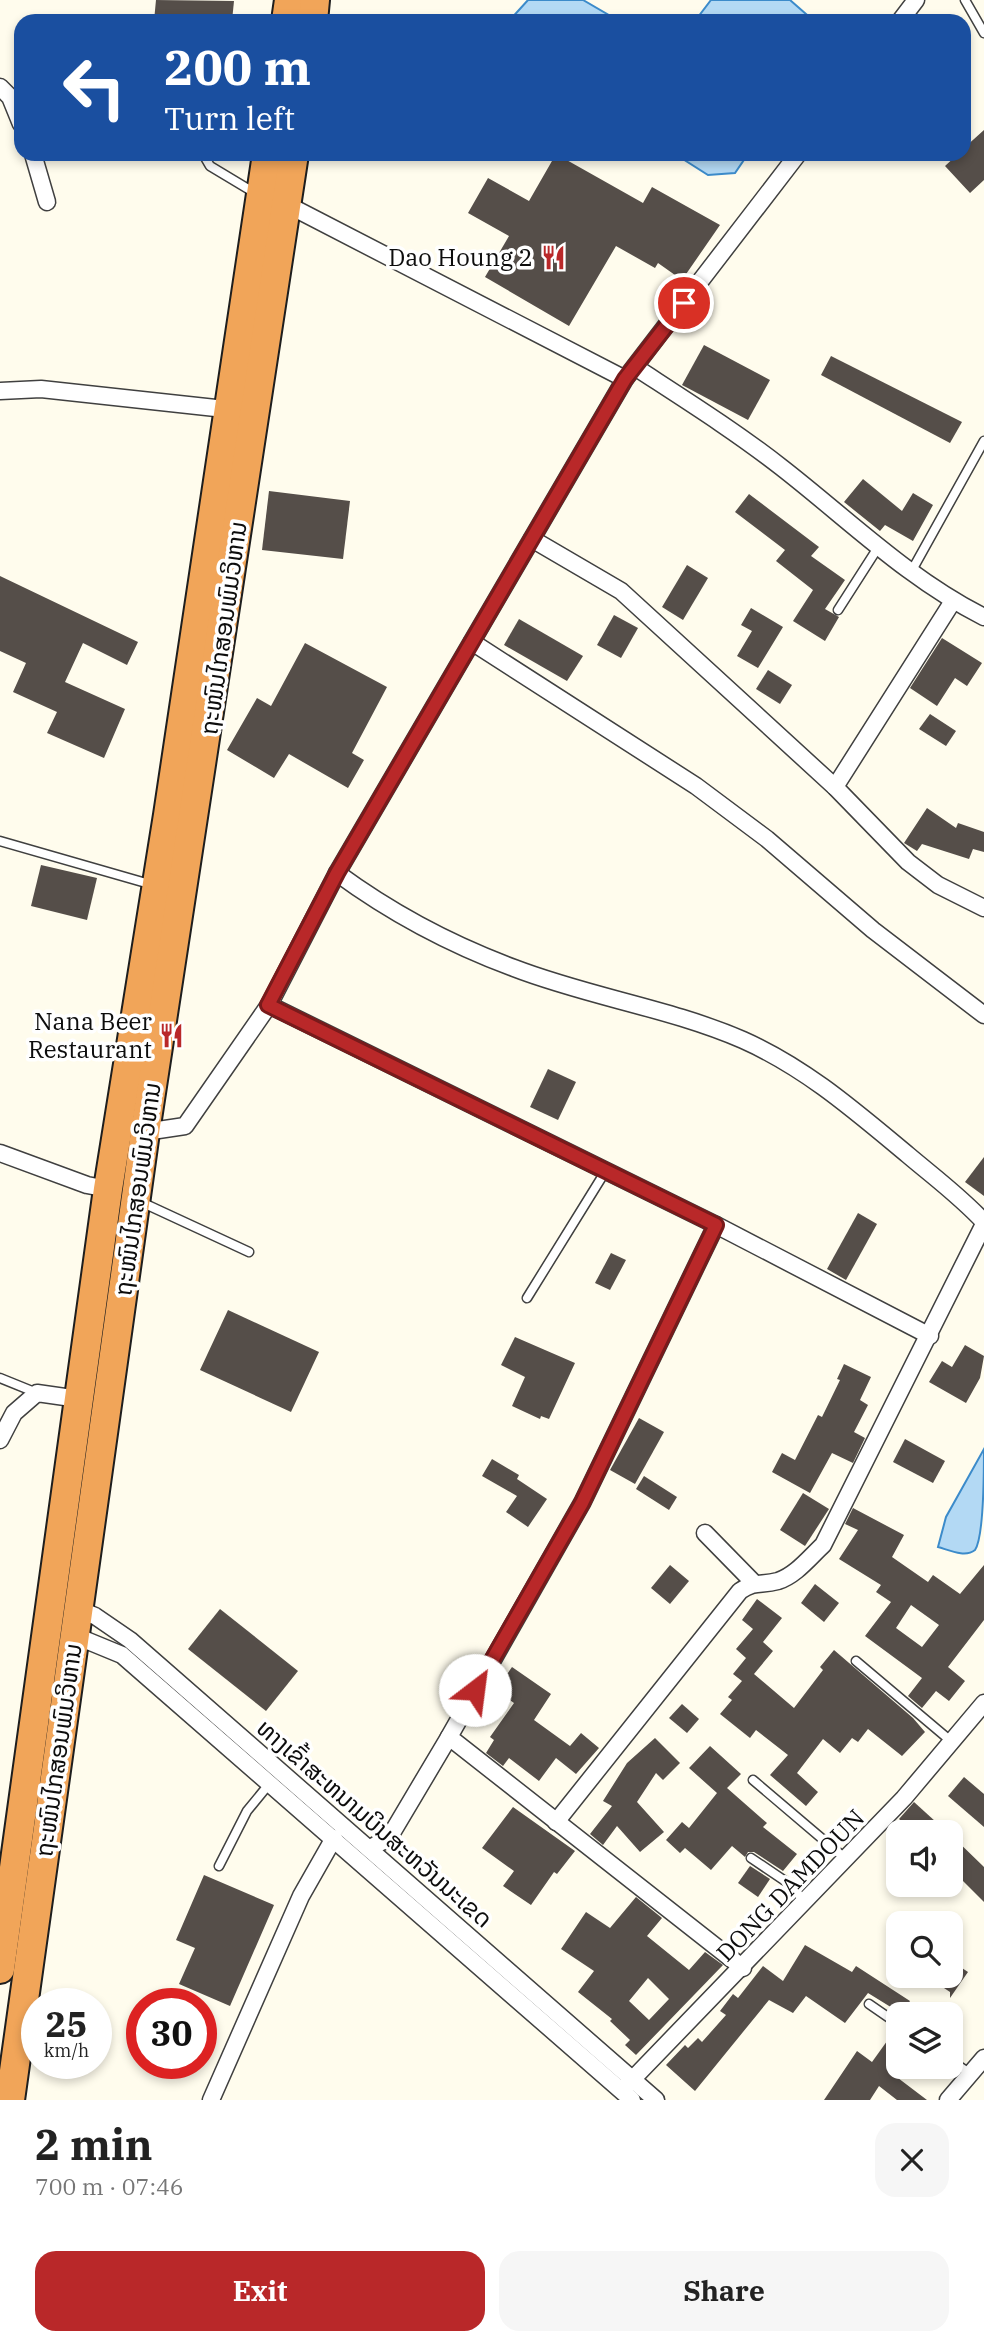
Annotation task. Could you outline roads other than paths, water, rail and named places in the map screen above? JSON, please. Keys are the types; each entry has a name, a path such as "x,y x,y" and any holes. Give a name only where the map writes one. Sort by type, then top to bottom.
{"highway":[{"name":"ຖະໜົນໄກສອນພົມວິຫານ","path":"0,1969 66,1625 145,1132 273,200 268,161"},
{"name":"ຖະໜົນໄກສອນພົມວິຫານ","path":"273,200 291,161"},
{"name":"ຖະໜົນໄກສອນພົມວິຫານ","path":"9,2100 66,1625 50,1603 108,1189 156,885 242,411"}],"street":[{"path":"905,14 916,0"},
{"path":"0,87 14,108"},
{"path":"35,161 47,202"},
{"path":"145,1132 185,1126 268,1005 337,873 630,373 793,161"},
{"path":"273,200 630,373 747,442 911,572 953,601 984,617"},
{"path":"0,391 41,389 242,411"},
{"path":"532,539 621,591 835,787 908,862 938,885 984,908"},
{"path":"835,787 887,710 953,601"},
{"path":"472,642 696,786 767,839 873,930 984,1015"},
{"path":"337,873 360,890 434,932 515,969 667,1012 740,1039 783,1059 831,1092 984,1223 930,1336 823,1545 795,1573 777,1581 753,1582 740,1591 556,1822"},
{"path":"268,1005 716,1225 930,1336"},
{"path":"0,1153 87,1185 108,1189"},
{"path":"370,1849 389,1838 582,1503 716,1225"},
{"path":"0,1440 15,1413 37,1393 79,1399"},
{"path":"705,1533 753,1582"},
{"name":"ທາງເຂົ້າສະຫນາມບິນສະຫວັນນະເຂດ","path":"66,1625 122,1655 370,1849 629,2090"},
{"name":"ທາງເຂົ້າສະຫນາມບິນສະຫວັນນະເຂດ","path":"66,1625 130,1640 275,1777 334,1838 629,2090 656,2100"},
{"name":"DONG DAMDOUN","path":"629,2090 846,1859 984,1703"},
{"path":"449,1737 743,1968"},
{"path":"211,2100 301,1896 334,1838"},
{"path":"948,2100 984,2058"}],"lane":[{"path":"965,0 984,33"},
{"path":"207,161 210,166 273,200"},
{"path":"911,572 984,441"},
{"path":"838,610 879,546"},
{"path":"0,841 156,885"},
{"path":"527,1298 605,1172"},
{"path":"135,1199 249,1252"},
{"path":"0,1378 37,1393"},
{"path":"856,1661 952,1742"},
{"path":"219,1866 247,1811 275,1777"},
{"path":"753,1780 846,1859"},
{"path":"751,1858 794,1887 804,1903"},
{"path":"869,2004 886,2016"},
{"path":"963,2069 971,2074"}],"water":[{"path":"528,0 583,0 607,14 515,14"},
{"path":"711,0 790,0 806,14 700,14"},
{"path":"686,161 743,161 735,173 708,175"},
{"path":"984,1449 982,1518 975,1550 962,1553 938,1547 946,1517"}],"place":[{"name":"Dao Houng 2","path":"553,257"},
{"name":"Nana Beer Restaurant","path":"172,1035"}]}
